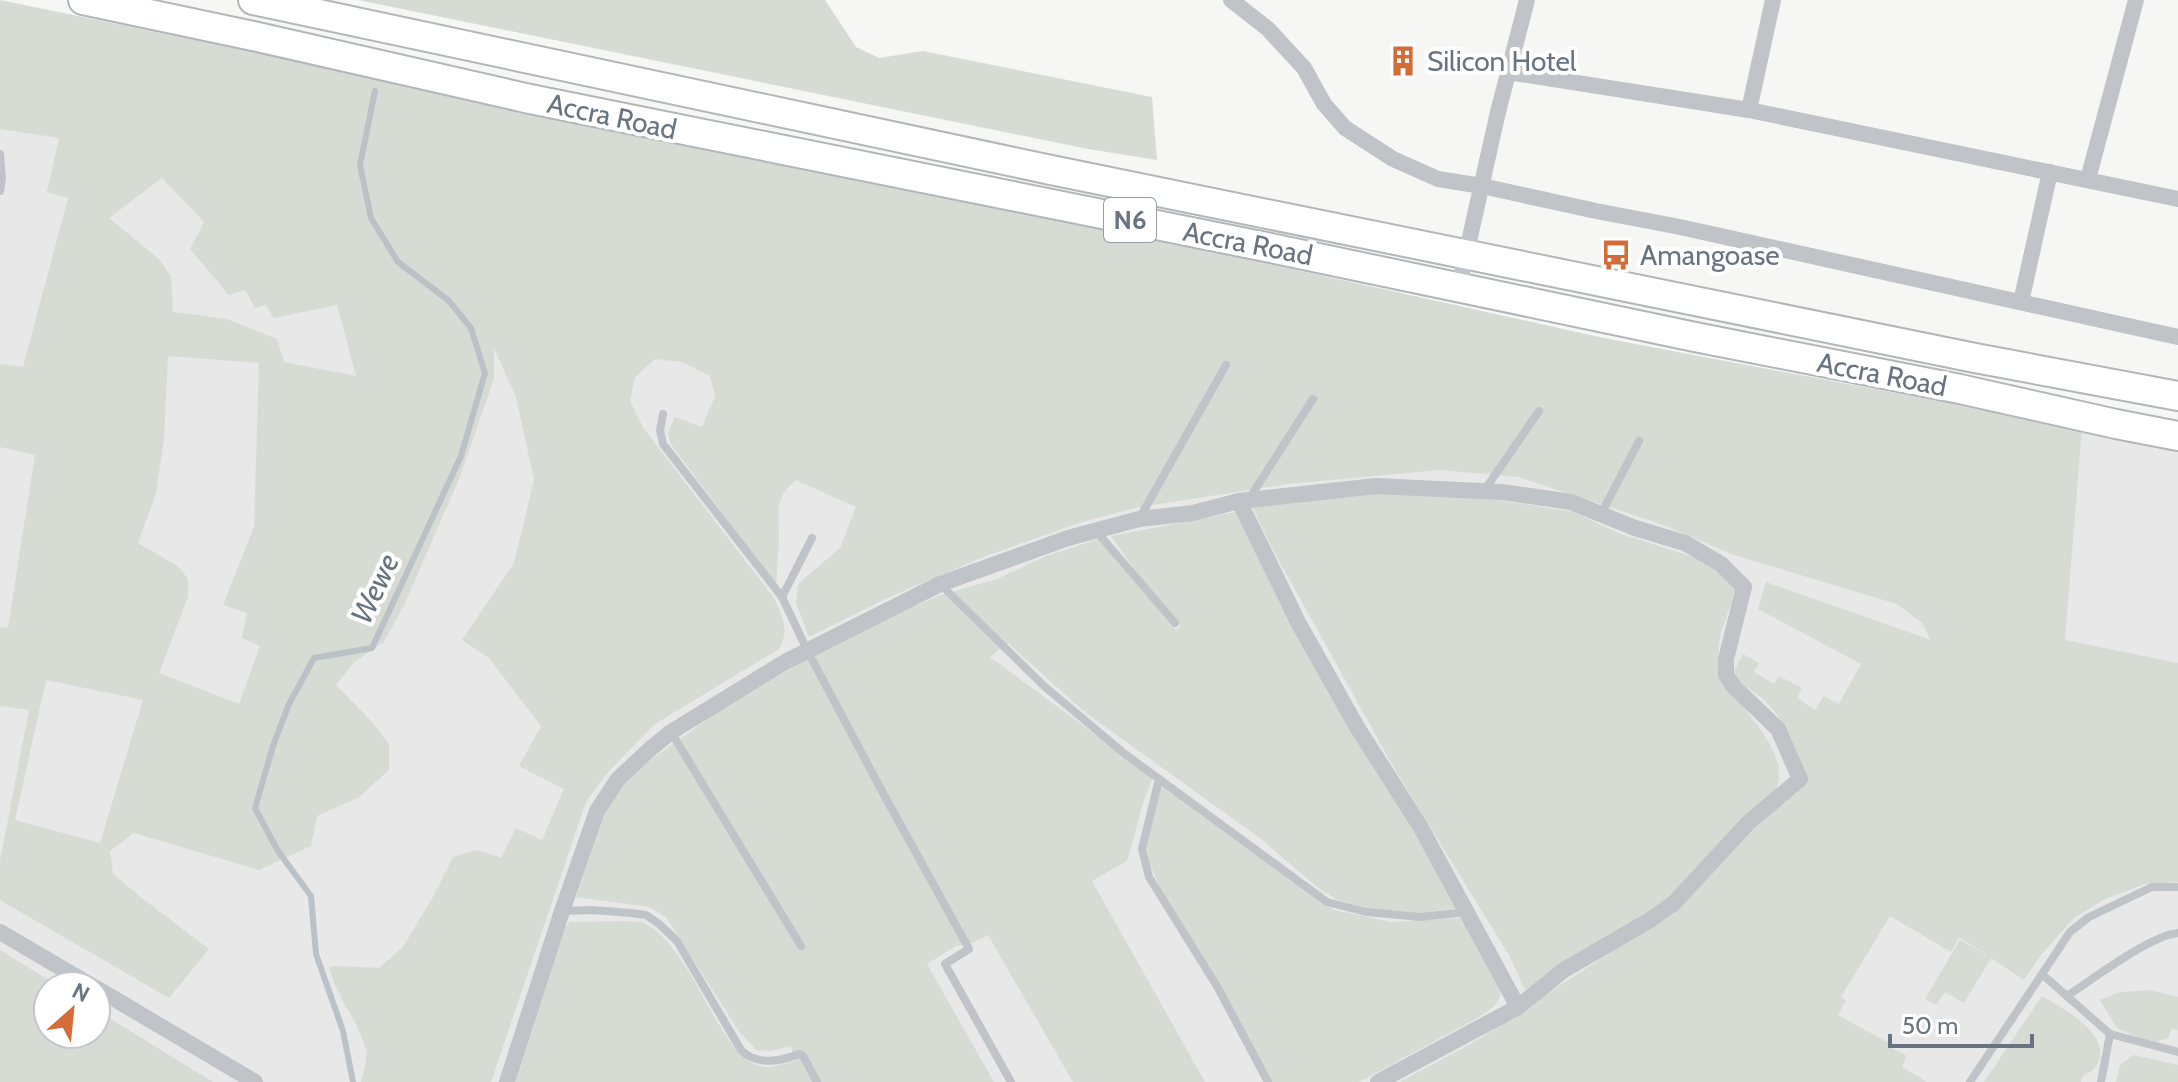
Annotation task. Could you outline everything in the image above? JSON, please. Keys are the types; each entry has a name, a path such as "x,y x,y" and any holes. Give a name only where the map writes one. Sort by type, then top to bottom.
{"highway":[{"name":"Accra Road","path":"83,0 530,99 1459,286 2178,436"},
{"name":"Accra Road","path":"253,0 1037,167 1975,358 2178,396"}],"street":[{"path":"1231,0 1268,29 1304,68 1324,104 1345,128 1393,159 1438,179 1680,227 2178,337"},
{"path":"1459,286 1527,0"},
{"path":"1749,110 1773,0"},
{"path":"2088,179 2136,0"},
{"path":"1508,72 1749,110 2178,199"},
{"path":"2021,302 2050,172"},
{"path":"507,1082 597,811 618,779 671,732 807,650 940,584 1020,554 1139,519 1193,513 1244,500 1376,486 1484,491 1571,502 1685,543 1721,564 1744,587 1726,659 1726,675 1734,687 1778,729 1800,779 1748,823 1674,903 1629,934 1564,970 1518,1007 1378,1082"},
{"path":"1244,500 1299,624 1357,727 1420,826 1518,1007"},
{"path":"0,932 65,970"},
{"path":"112,998 255,1082"}],"lane":[{"path":"0,154 0,191"},
{"path":"1139,519 1226,365"},
{"path":"1244,500 1313,399"},
{"path":"1484,491 1539,411"},
{"path":"663,414 660,430 663,444 782,597 807,650 969,949 945,964 1011,1082"},
{"path":"1601,515 1639,441"},
{"path":"1096,531 1175,623"},
{"path":"782,597 812,538"},
{"path":"940,584 1044,686 1125,754 1327,902 1366,912 1420,917 1467,912"},
{"path":"671,732 801,946"},
{"path":"1159,779 1142,849 1149,877 1218,988 1268,1082"},
{"path":"1970,1082 2070,932 2089,917 2152,887 2178,887"},
{"path":"562,911 646,915 677,941 741,1050 749,1058 771,1061 799,1054 817,1082"},
{"path":"2067,996 2146,945 2178,933"},
{"path":"2043,975 2110,1034 2178,1052"},
{"path":"2101,1082 2110,1034"}],"shaded area":[{"path":"0,0 1071,220 1604,338 2082,428 2065,640 2178,663 2178,882 2145,884 2105,899 2074,918 2041,955 2024,980 1991,958 1964,1003 1945,992 1936,1005 1925,999 1960,940 1990,957 1959,937 1951,952 1890,916 1841,997 1846,1000 1838,1015 1907,1056 1902,1067 1927,1082 1400,1082 1476,1041 1655,923 1807,779 1792,741 1776,714 1741,682 1734,671 1743,654 1759,663 1754,672 1774,684 1779,676 1802,688 1797,698 1815,710 1824,696 1839,704 1861,664 1758,609 1766,582 1931,640 1922,623 1897,604 1734,555 1661,524 1518,477 1440,470 1288,484 1139,507 1082,522 983,557 894,595 809,637 796,603 798,584 840,548 856,507 796,480 784,494 779,507 776,585 670,443 668,433 675,417 702,427 715,396 710,376 682,362 655,359 635,377 630,401 644,429 774,598 784,623 782,642 779,649 655,724 607,773 586,802 491,1082 361,1082 366,1050 329,967 379,968 403,947 453,857 477,850 501,858 516,828 542,840 564,789 519,766 541,726 489,658 462,640 514,563 534,480 516,397 494,348 494,379 459,479 405,603 384,642 354,662 336,685 389,744 389,770 359,797 317,816 311,846 259,870 134,833 110,851 113,874 209,949 169,998 0,900 0,861 29,710 0,706 0,628 8,627 35,455 0,447 0,364 23,367 68,198 47,192 59,138 0,129","holes":["162,178 204,222 190,249 229,295 245,290 255,308 266,305 274,318 337,305 356,376 284,362 277,339 227,319 173,312 171,277 160,260 109,218","168,356 259,363 254,527 223,605 247,613 242,638 260,646 239,704 159,673 188,597 188,579 179,567 138,543 156,493 164,439","46,680 143,700 100,843 15,820"]},
{"path":"358,0 825,0 856,47 879,58 923,51 1152,97 1157,160 1088,149"},
{"path":"0,33 2079,458 2082,428 2178,446 2178,1082 0,1082"},
{"path":"1365,492 1496,500 1574,512 1618,533 1703,560 1721,572 1735,589 1721,634 1719,661 1724,677 1776,758 1779,775 1775,793 1662,905 1590,953 1525,990 1509,955 1394,768 1272,548 1252,506"},
{"path":"1237,512 1458,908 1415,914 1369,909 1337,900 1260,838 1086,713 1008,643 990,657 1153,777 1127,861 1092,881 1205,1082 1073,1082 988,935 956,946 927,964 994,1082 516,1082 564,929 570,922 644,923 662,936 678,955 720,1026 749,1061 769,1067 795,1061 791,1046 770,1051 756,1050 738,1030 666,917 649,907 576,897 607,806 618,788 638,769 719,711 814,655 881,621 938,596 997,579 1046,556 1099,539 1176,630 1181,625 1152,594 1111,536"},
{"path":"1160,783 1334,910 1390,922 1464,918 1501,991 1498,1000 1477,1018 1359,1082 1272,1082 1159,885 1149,862 1146,841"},
{"path":"0,950 32,970 32,1050 112,1050 112,1020 213,1082 0,1082"},
{"path":"2151,990 2178,997 2178,1030 2172,1028 2168,1038 2156,1042 2117,1028 2100,1000 2120,992"},
{"path":"2042,996 2073,1015 2093,1034 2099,1044 2100,1055 2096,1066 2081,1078 2081,1082 1984,1082"},
{"path":"2134,1055 2178,1065 2178,1082 2116,1082 2120,1065"}],"waterway":[{"name":"Wewe","path":"353,1082 343,1031 316,954 311,896 278,851 255,808 289,704 314,658 372,648 461,456 485,373 471,328 448,300 398,262 371,218 360,165 375,91"}],"place":[{"name":"Silicon Hotel","path":"1403,61"},
{"name":"Amangoase","path":"1616,255"}]}
